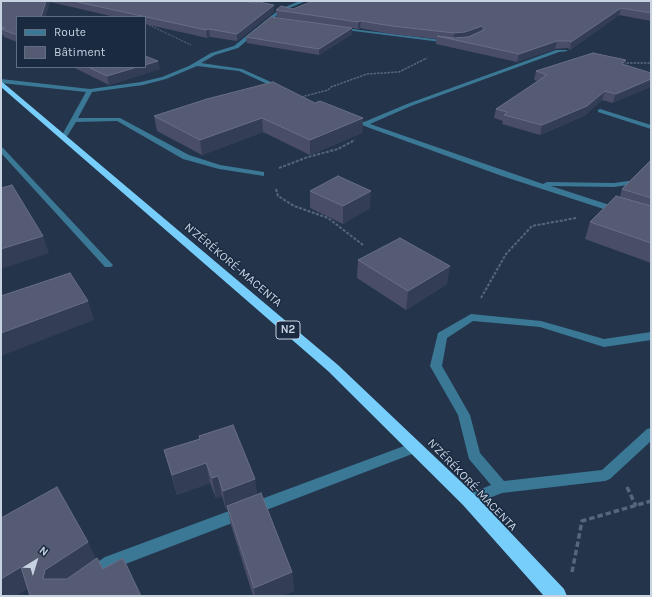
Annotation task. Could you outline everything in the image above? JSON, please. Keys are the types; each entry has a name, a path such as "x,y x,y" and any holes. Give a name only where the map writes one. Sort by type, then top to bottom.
{"highway":[{"name":"N'ZÉRÉKORÉ-MACENTA","path":"1,82 333,368 469,500 557,596"}],"street":[{"path":"1,82 90,91 164,78 211,55 236,47 281,10 304,1"},
{"path":"269,19 277,20"},
{"path":"330,27 372,34 453,43"},
{"path":"364,124 409,105 558,52 566,51"},
{"path":"195,64 240,70 301,97"},
{"path":"64,137 90,91"},
{"path":"600,111 651,127"},
{"path":"343,115 364,124 533,183 629,214"},
{"path":"74,120 118,119 186,157 219,167 261,174"},
{"path":"1,149 108,265"},
{"path":"533,183 614,185 632,182"},
{"path":"501,487 474,455 464,415 436,366 442,336 471,317 541,324 604,343 651,336"},
{"path":"469,500 501,487 605,475 651,433"},
{"path":"80,583 110,562 415,447"}],"path":[{"path":"149,25 211,55"},
{"path":"301,97 328,90 331,87 367,74 399,72 453,43"},
{"path":"617,63 651,63"},
{"path":"363,245 328,218 294,206 278,196 276,189 260,182 259,179 261,174 308,157 338,149 368,133 364,124"},
{"path":"471,317 506,254 532,226 576,218"},
{"path":"572,574 582,521 651,501"}],"building":[{"path":"1,1 46,1 41,16 16,16 16,35 1,29 5,28 1,27"},
{"path":"73,1 244,1 274,5 237,34 209,29 206,30"},
{"path":"313,1 651,1 651,13 621,8 571,42 557,41 519,54 437,36 454,38 468,37 484,30 485,28 482,26 465,32 454,33 361,21 358,22 276,10 281,6 293,9"},
{"path":"271,17 352,28 319,49 246,37"},
{"path":"593,53 626,60 622,64 651,73 651,79 616,94 605,91 587,106 542,125 504,115 507,112 496,109 547,75 536,71"},
{"path":"146,56 158,61 146,65"},
{"path":"90,68 134,68 107,76"},
{"path":"273,82 315,103 320,101 363,118 310,140 262,118 200,140 154,116 207,99"},
{"path":"651,160 651,198 622,189"},
{"path":"338,176 371,191 343,206 310,191"},
{"path":"12,185 43,236 1,249 1,188"},
{"path":"616,196 651,206 651,243 590,222"},
{"path":"400,238 450,266 408,291 358,260"},
{"path":"70,273 88,301 1,333 1,296"},
{"path":"233,425 255,479 223,491 218,476 212,478 206,463 172,475 164,450 200,439 199,436"},
{"path":"57,487 88,542 45,570 43,579 67,579 97,558 103,569 123,558 141,596 30,596 21,567 1,579 1,518"},
{"path":"261,493 292,572 254,588 227,506"}]}
